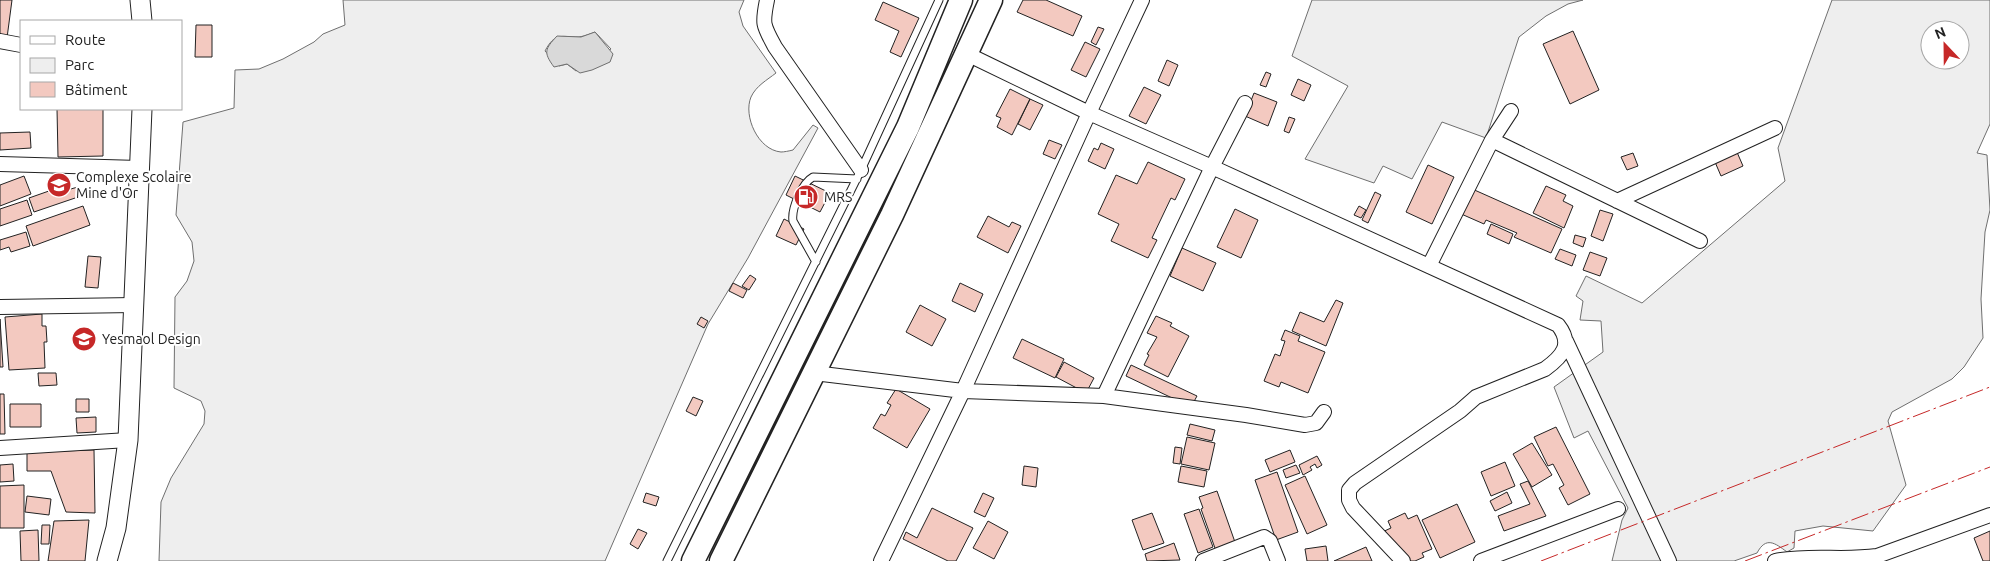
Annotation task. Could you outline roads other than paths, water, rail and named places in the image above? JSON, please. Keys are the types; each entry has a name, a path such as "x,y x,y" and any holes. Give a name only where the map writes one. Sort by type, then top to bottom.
{"highway":[{"path":"694,561 908,127 961,0"},
{"path":"721,561 892,215 991,0"}],"main road":[{"path":"140,0 142,20"},
{"path":"107,561 116,528 128,440 142,110"},
{"path":"116,528 120,561"}],"street":[{"path":"767,0 763,22 766,31 859,175"},
{"path":"881,561 963,391 1142,0"},
{"path":"0,41 20,45"},
{"path":"967,54 1089,113 1558,324 1563,331 1670,561"},
{"path":"1104,396 1212,167 1245,103"},
{"path":"1429,266 1492,140 1510,112"},
{"path":"1617,201 1775,128"},
{"path":"1492,140 1700,241"},
{"path":"0,164 139,168"},
{"path":"0,307 134,305"},
{"path":"1403,561 1353,508 1349,500 1349,490 1355,483 1460,411 1476,397 1546,369 1555,362 1563,351 1566,341"},
{"path":"814,373 963,391 1104,396 1305,425 1316,423 1324,412"},
{"path":"0,448 128,440"},
{"path":"1481,561 1618,509"},
{"path":"1775,561 1796,557 1878,558 1990,514"},
{"path":"1203,561 1264,537 1270,541 1278,561"}],"lane":[{"path":"667,561 859,175 939,0"},
{"path":"816,262 793,221 792,214 807,180 813,177 859,175"}],"place":[{"name":"Complexe Scolaire Mine d'Or","path":"59,185"},
{"name":"MRS","path":"806,197"},
{"name":"Yesmaol Design","path":"84,339"}]}
